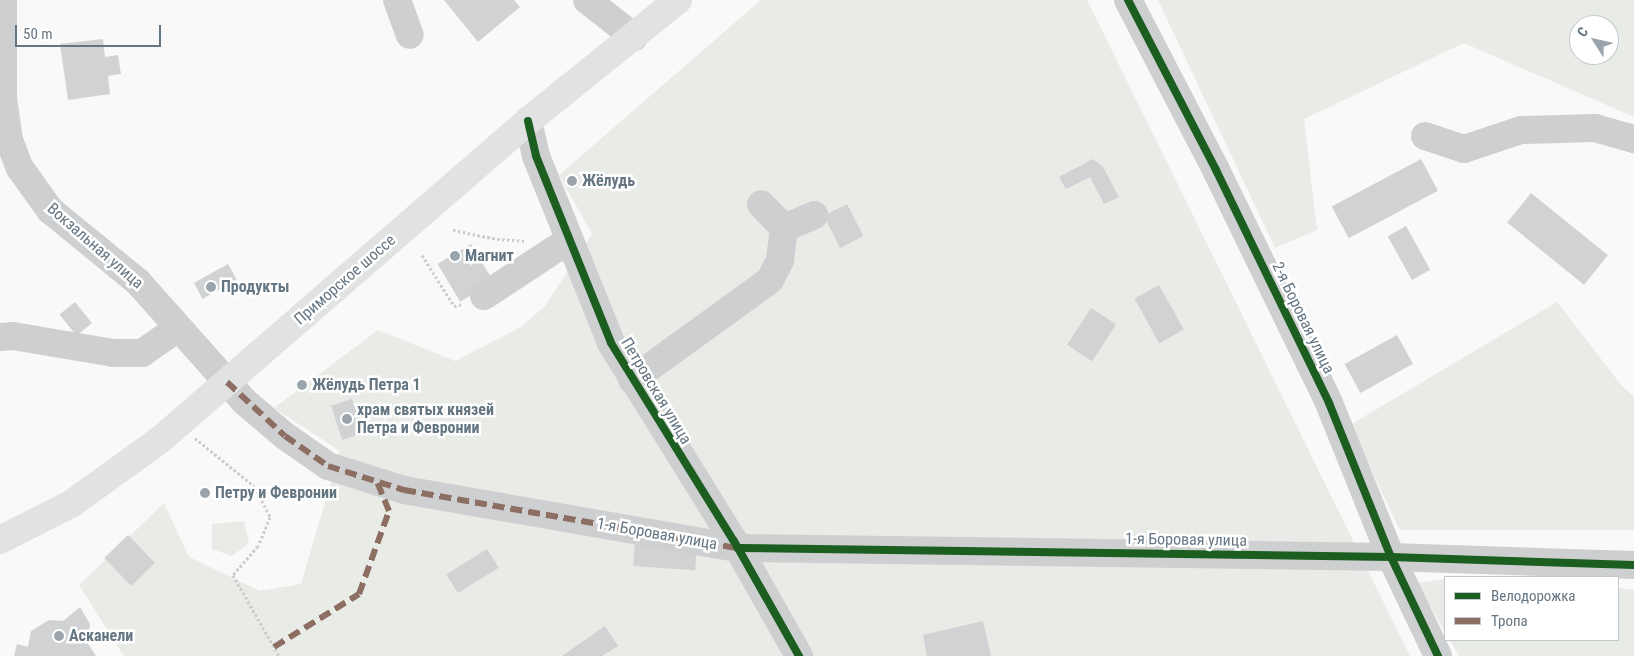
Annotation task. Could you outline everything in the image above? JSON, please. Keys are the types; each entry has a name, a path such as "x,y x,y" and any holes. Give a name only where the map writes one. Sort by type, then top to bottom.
{"main road":[{"name":"Приморское шоссе","path":"0,540 71,504 160,439 528,122 678,0"}],"street":[{"name":"Вокзальная улица","path":"4,0 3,98 10,140 20,168 50,210 138,282 227,382"},
{"path":"397,0 410,35"},
{"path":"588,0 634,37"},
{"name":"2-я Боровая улица","path":"1128,0 1216,170 1330,403 1391,557 1438,656"},
{"name":"Петровская улица","path":"528,122 558,246 632,380 738,548 799,656"},
{"path":"1425,136 1464,149 1522,130 1595,128 1634,139"},
{"path":"761,204 784,228"},
{"path":"784,228 814,215"},
{"path":"632,380 770,280 780,260 784,228"},
{"path":"484,296 558,246"},
{"path":"0,337 13,336 114,353 142,353 178,328"},
{"name":"1-я Боровая улица","path":"227,382 244,401 285,436 328,466 404,490 738,548 1391,557 1634,565"}],"path":[{"path":"453,230 497,239 545,242 558,246"},
{"path":"422,255 454,306 484,296"},
{"path":"195,438 255,487 270,517 258,546 232,575 279,656"}],"shaded area":[{"path":"761,0 1087,0 1410,656 124,656 79,585 164,503 189,557 260,591 301,584 340,451 274,408 378,330 455,361 521,327 545,306 592,234 559,175"},
{"path":"1158,0 1634,0 1634,117 1464,43 1304,119 1317,230 1275,248"},
{"path":"1557,302 1622,386 1634,397 1634,530 1400,530 1350,425"},
{"path":"244,521 249,543 232,556 212,549 212,524"},
{"path":"1444,579 1444,630 1417,583"},
{"path":"1619,588 1634,590 1634,656 1459,656 1451,641 1619,641"}],"building":[{"path":"444,0 514,0 520,7 478,42"},
{"path":"103,39 105,57 118,55 121,74 108,76 110,94 68,100 60,44"},
{"path":"1093,159 1103,167 1119,197 1104,204 1090,177 1066,189 1059,177"},
{"path":"1421,159 1438,191 1349,238 1332,206"},
{"path":"1531,193 1608,255 1584,285 1507,223"},
{"path":"847,204 863,236 840,248 824,216"},
{"path":"1406,226 1430,270 1412,280 1388,236"},
{"path":"471,244 494,282 460,302 438,264"},
{"path":"228,264 237,280 203,299 194,283"},
{"path":"1159,285 1184,330 1159,343 1135,299"},
{"path":"75,302 92,323 76,336 59,315"},
{"path":"1091,308 1116,324 1092,361 1067,345"},
{"path":"1397,335 1413,364 1361,393 1345,364"},
{"name":"храм святых князей Петра и Февронии","path":"352,399 363,433 342,440 331,406"},
{"path":"128,535 155,563 131,586 104,558"},
{"path":"635,541 697,545 695,570 633,566"},
{"path":"487,549 499,568 458,593 446,574"},
{"name":"Асканели","path":"80,607 90,624 87,642 96,656 14,656 17,644 28,647 31,631 49,620 63,621"},
{"path":"983,621 991,656 927,656 923,635"},
{"path":"605,626 618,646 602,656 562,656"}],"marked path":[{"path":"227,382 285,436 328,466 404,490 738,548"},
{"path":"274,647 359,594 389,511 377,482"}],"cycle path":[{"path":"1128,0 1216,170 1329,403 1391,557 1438,656"},
{"path":"528,121 536,156 611,343 734,541 799,656"},
{"path":"738,548 1391,557 1634,565"}],"place":[{"name":"Жёлудь","path":"572,181"},
{"name":"Магнит","path":"455,256"},
{"name":"Продукты","path":"211,287"},
{"name":"Жёлудь Петра 1","path":"302,385"},
{"name":"храм святых князей Петра и Февронии","path":"347,419"},
{"name":"Петру и Февронии","path":"205,493"},
{"name":"Асканели","path":"59,636"}]}
